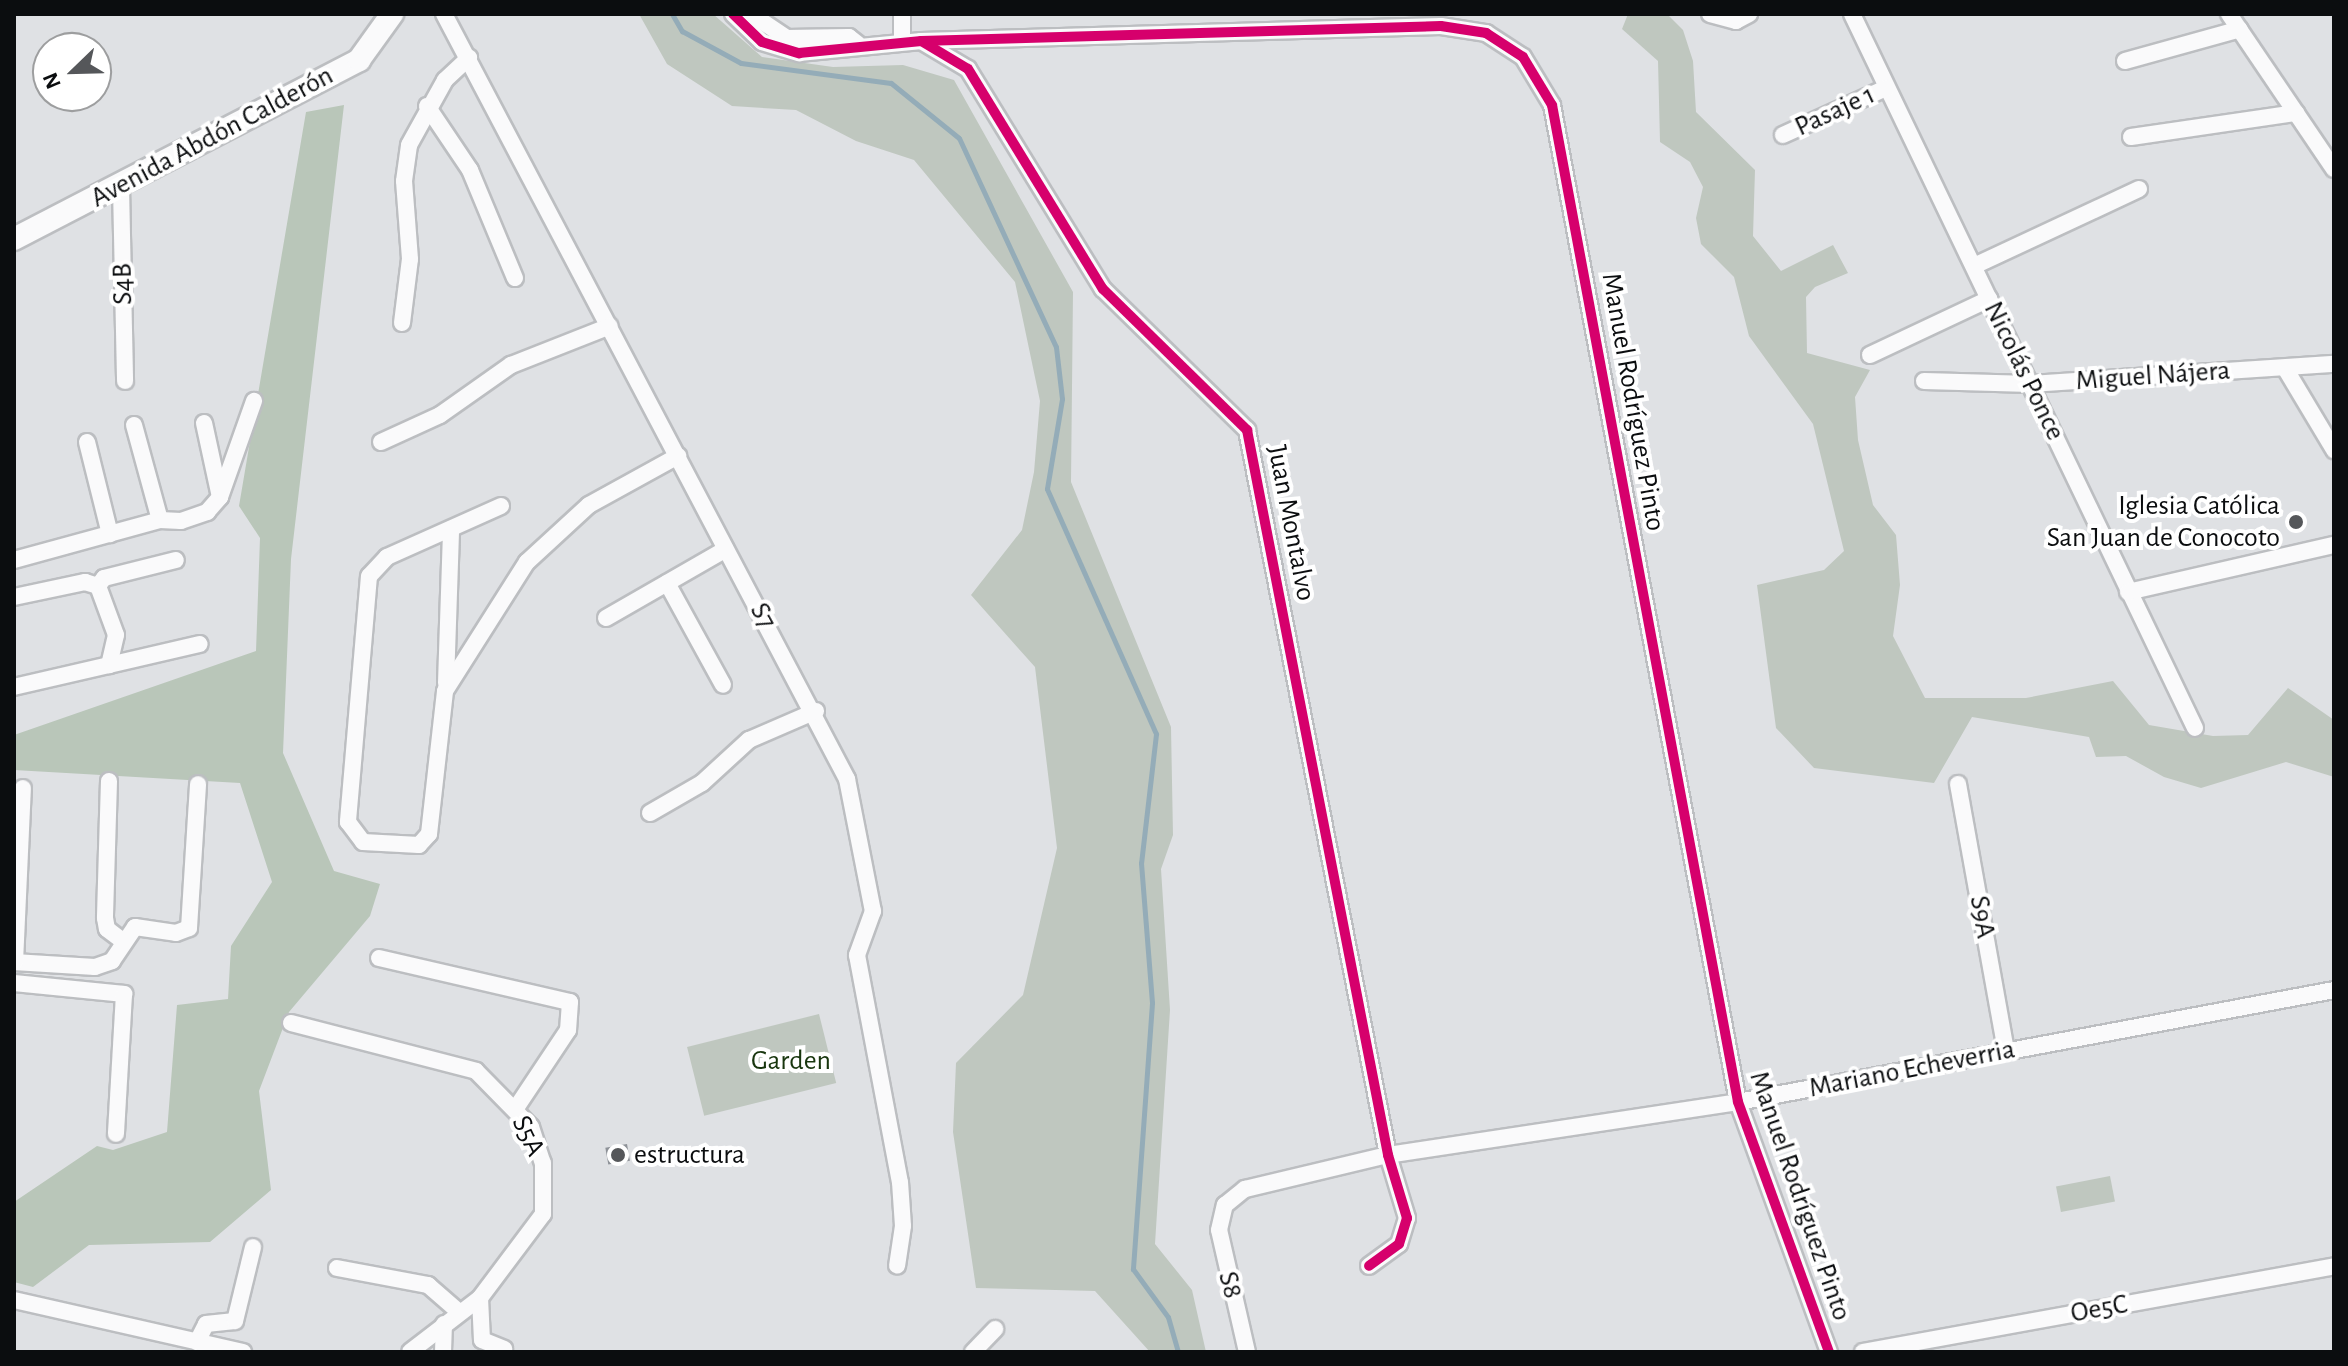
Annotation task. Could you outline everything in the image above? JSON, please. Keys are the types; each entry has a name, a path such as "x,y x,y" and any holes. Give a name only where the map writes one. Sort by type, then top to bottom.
{"street":[{"name":"Avenida Abdón Calderón","path":"14,239 121,187 359,60 392,14"},
{"name":"S7","path":"444,14 726,549 816,711 847,779 873,911 857,955 900,1182 897,1266"},
{"path":"733,14 762,42 789,52 850,51 858,44 921,41"},
{"path":"751,14 778,35 849,37 858,44"},
{"path":"902,14 902,42"},
{"path":"1710,14 1736,21 1749,14"},
{"name":"Nicolás Ponce","path":"1852,14 2195,728"},
{"path":"2229,14 2334,169"},
{"name":"Manuel Rodríguez Pinto","path":"921,41 1441,26 1486,33 1532,67 1552,105 1558,134 1738,1102 1829,1352"},
{"path":"2125,61 2240,29"},
{"name":"Juan Montalvo","path":"921,41 968,69 1103,289 1223,400 1247,430 1388,1155 1407,1233 1369,1266"},
{"path":"402,323 410,259 404,181 409,145 427,106 469,58"},
{"name":"Pasaje 1","path":"1783,135 1886,88"},
{"path":"427,106 470,170 515,278"},
{"path":"2131,137 2296,113"},
{"name":"S4B","path":"121,187 125,381"},
{"path":"1974,266 2139,189"},
{"path":"1870,355 1989,299"},
{"path":"381,442 440,415 511,365 610,326"},
{"name":"Miguel Nájera","path":"1924,381 2031,384 2334,364"},
{"path":"2285,368 2334,450"},
{"path":"14,560 160,520 207,512 220,497 254,401"},
{"path":"204,423 220,497"},
{"path":"134,425 160,520"},
{"path":"87,442 110,534"},
{"path":"445,691 484,623 527,562 579,514 678,456"},
{"path":"451,529 452,612 429,834 419,845 363,842 348,822 369,576 387,557 501,506"},
{"path":"2128,592 2334,545"},
{"path":"606,618 726,549"},
{"path":"98,586 104,578 176,560"},
{"path":"14,597 85,582 98,586"},
{"path":"667,583 723,685"},
{"path":"98,586 116,635 109,665"},
{"path":"452,612 469,625 484,623"},
{"path":"14,687 200,644"},
{"path":"650,813 702,783 749,740 816,711"},
{"path":"109,781 105,918 107,929 123,941"},
{"path":"23,788 15,962 95,967 112,961 135,927 176,933 189,928 198,784"},
{"name":"S9A","path":"1958,784 2006,1050"},
{"path":"379,958 570,1002 568,1030 516,1108"},
{"path":"14,987 124,994 116,1134"},
{"name":"Mariano Echeverria","path":"1220,1217 1234,1194 1245,1189 1388,1155 1738,1102 2334,990"},
{"name":"S5A","path":"291,1023 476,1071 516,1108 543,1163 543,1214 480,1298 458,1311 410,1352"},
{"name":"S8","path":"1220,1217 1220,1247 1247,1352"},
{"path":"197,1342 206,1324 235,1321 253,1247"},
{"name":"Oe5C","path":"1863,1352 2334,1266"},
{"path":"337,1268 428,1285 458,1311"},
{"path":"480,1298 482,1340 504,1349"},
{"path":"14,1300 243,1352"},
{"path":"443,1352 444,1324"},
{"path":"973,1352 995,1329"}],"green space":[{"path":"639,14 713,14 762,57 833,67 903,65 954,80 1073,292 1071,482 1171,727 1173,835 1161,869 1170,1010 1155,1244 1192,1290 1206,1352 1150,1352 1095,1291 976,1288 953,1132 956,1063 1023,995 1057,848 1035,667 971,595 1022,530 1034,472 1040,401 1015,282 914,160 856,141 796,110 732,106 667,64"},
{"path":"1628,14 1667,14 1683,30 1693,61 1696,112 1755,170 1753,236 1781,271 1833,245 1848,273 1815,287 1806,297 1807,353 1870,370 1855,397 1858,440 1873,505 1896,535 1900,585 1893,636 1925,698 2026,698 2113,681 2149,725 2213,736 2248,735 2288,688 2334,720 2334,777 2286,762 2201,788 2164,777 2126,756 2096,757 2089,737 1972,717 1934,783 1814,768 1776,728 1757,585 1824,570 1844,551 1813,424 1749,336 1734,277 1701,244 1696,218 1703,187 1690,162 1660,142 1658,61 1622,29"},
{"path":"344,105 291,559 283,753 334,871 380,884 370,916 289,1012 259,1091 271,1190 210,1242 89,1245 33,1287 14,1282 14,1202 97,1146 113,1150 167,1132 177,1005 228,999 231,946 272,882 240,783 14,770 14,735 256,651 260,538 239,506 306,112"},
{"name":"Garden","path":"819,1014 836,1083 704,1116 687,1047"},
{"path":"2110,1176 2115,1202 2061,1212 2056,1186"}],"building":[{"name":"estructura","path":"627,1144 630,1161 608,1165 605,1148"}],"waterway":[{"path":"672,14 682,31 741,63 891,83 959,138 1056,347 1062,399 1047,489 1156,734 1141,863 1152,1003 1133,1269 1168,1317 1178,1352"}],"cycle path":[{"path":"733,14 762,42 799,53 921,41 1441,26 1486,33 1523,57 1552,105 1738,1102 1829,1352"},
{"path":"923,42 968,69 1103,289 1247,430 1388,1155 1407,1218 1399,1244 1369,1266"}],"place":[{"name":"Iglesia Católica San Juan de Conocoto","path":"2296,522"},
{"name":"estructura","path":"618,1155"}]}
